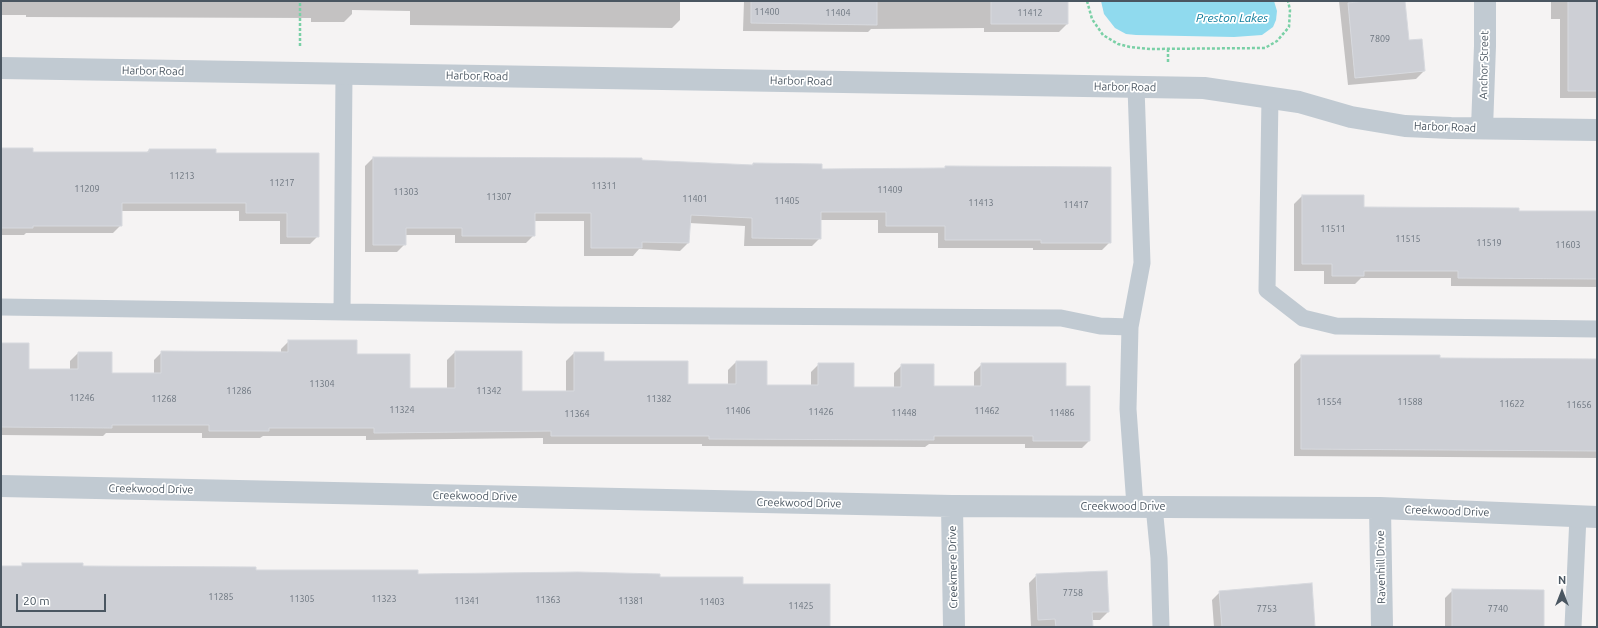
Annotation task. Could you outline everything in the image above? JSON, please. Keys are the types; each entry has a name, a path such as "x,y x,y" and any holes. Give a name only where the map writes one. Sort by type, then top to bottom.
{"street":[{"name":"Anchor Street","path":"1482,128 1485,1"},
{"name":"Harbor Road","path":"1,68 1204,88 1299,102 1351,117 1405,126 1597,130"},
{"name":"Creekwood Drive","path":"1,486 952,506 1380,508 1588,516"},
{"name":"Creekmere Drive","path":"952,506 954,627"},
{"name":"Ravenhill Drive","path":"1380,508 1382,627"}],"lane":[{"path":"342,312 344,74"},
{"path":"1136,87 1142,262 1130,327 1128,409 1145,506 1159,558 1161,627"},
{"path":"1270,98 1267,290 1303,318 1336,326 1597,329"},
{"path":"1,307 342,312 1061,318 1100,326 1130,327"},
{"path":"1573,627 1588,516"}],"path":[{"path":"300,1 300,73"},
{"path":"1087,1 1092,19 1103,35 1118,44 1150,49 1265,48 1277,41 1288,27 1290,10 1288,1"}],"water":[{"name":"Preston Lakes","path":"1101,1 1274,1 1277,11 1276,20 1273,27 1262,35 1234,37 1136,35 1126,34 1115,28 1104,14"}],"building":[{"path":"751,1 877,1 877,25 751,23"},
{"path":"991,1 1068,1 1068,24 991,24"},
{"path":"1365,1 1405,1 1409,40 1422,39 1425,71 1355,78 1348,3"},
{"path":"1568,1 1597,1 1597,91 1568,91"},
{"path":"1,148 33,148 33,152 149,152 149,149 216,149 216,153 319,153 319,237 287,237 287,213 246,213 246,203 122,203 122,226 33,226 33,228 1,228"},
{"path":"373,157 642,158 642,160 753,165 753,163 822,164 822,169 945,168 945,166 1111,167 1111,243 1041,243 1041,240 945,240 945,226 886,226 886,212 821,212 821,239 752,238 752,218 691,215 689,243 642,242 642,248 591,248 591,213 535,213 535,236 462,236 462,228 406,228 406,245 373,245"},
{"path":"1302,195 1364,195 1364,207 1519,208 1519,211 1597,211 1597,279 1458,278 1458,271 1364,271 1364,276 1332,276 1332,264 1302,264"},
{"path":"288,340 357,340 357,354 410,354 410,388 455,388 455,351 522,351 522,391 574,391 574,352 604,352 604,361 688,361 688,384 736,384 736,361 767,361 767,385 818,385 818,363 854,363 854,387 901,387 901,364 934,364 934,386 981,386 981,363 1066,363 1066,386 1090,386 1090,441 1033,441 1033,436 934,436 934,440 709,439 709,436 551,436 551,431 374,433 374,428 269,428 269,431 209,431 209,425 112,425 112,428 1,427 1,343 29,343 29,369 78,369 78,352 112,352 112,373 161,373 161,351 288,352"},
{"path":"1301,355 1440,355 1440,358 1597,359 1597,451 1301,449"},
{"path":"22,563 83,563 83,566 256,567 256,570 418,570 418,574 578,572 660,574 660,577 743,577 743,584 830,584 830,627 1,627 1,566 22,566"},
{"path":"1107,571 1109,612 1092,612 1093,627 1056,627 1055,619 1038,620 1036,574"},
{"path":"1312,583 1315,627 1222,627 1219,591"},
{"path":"1452,589 1544,590 1544,627 1452,627"}]}
